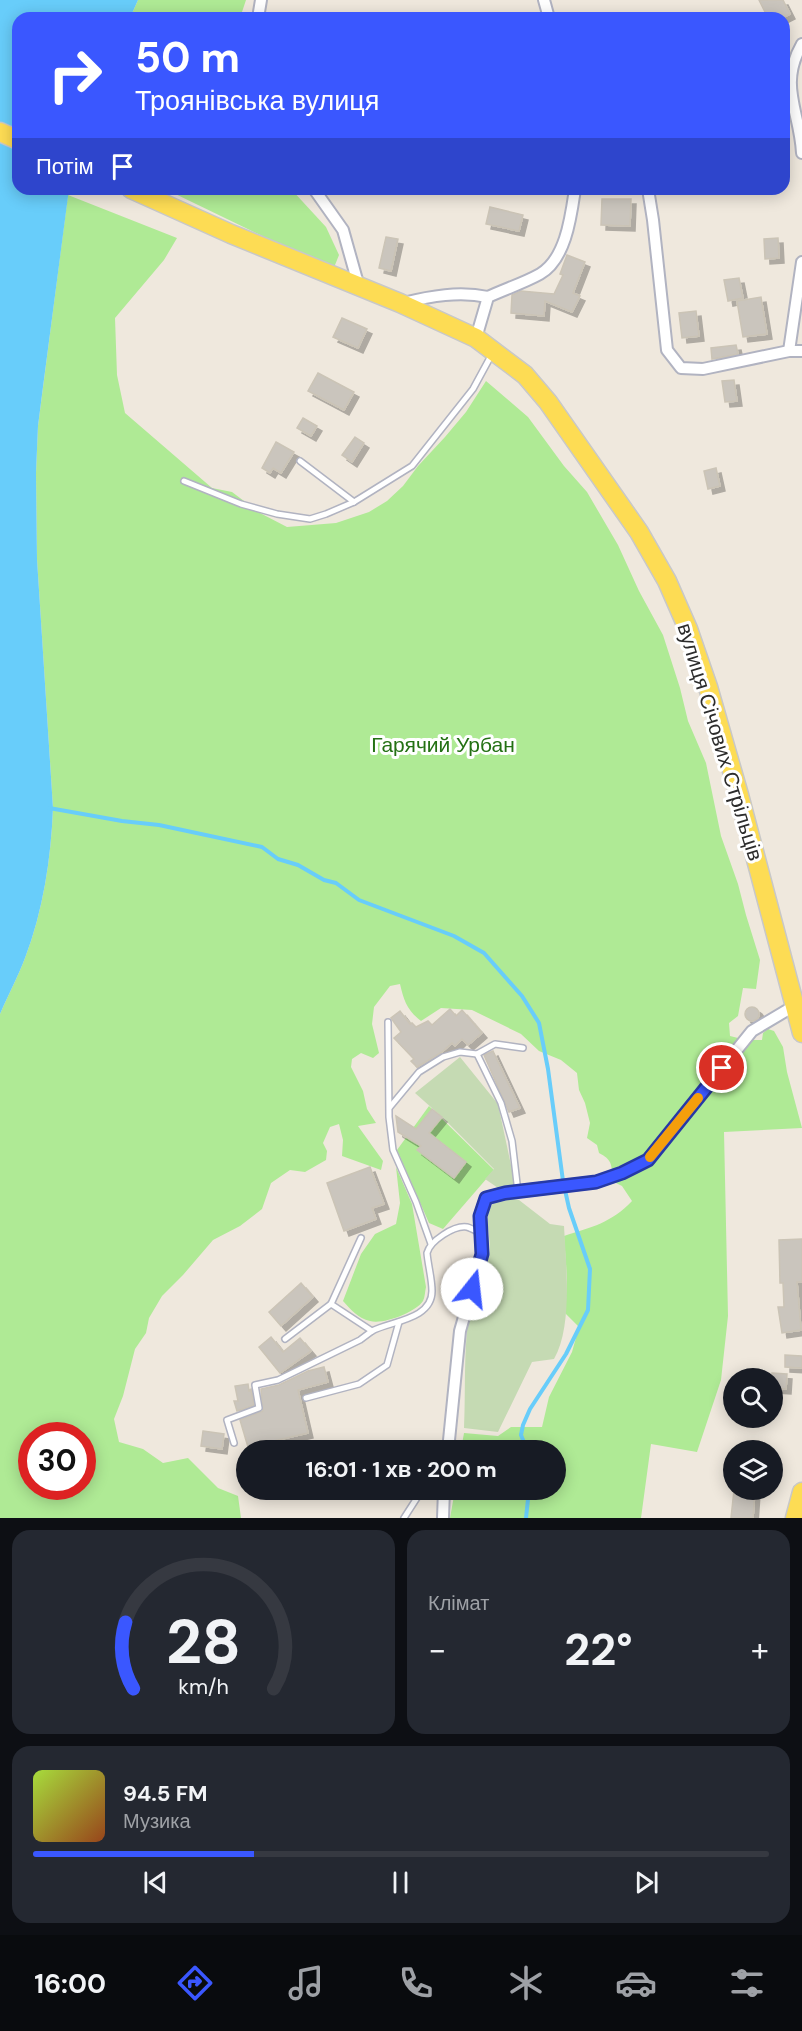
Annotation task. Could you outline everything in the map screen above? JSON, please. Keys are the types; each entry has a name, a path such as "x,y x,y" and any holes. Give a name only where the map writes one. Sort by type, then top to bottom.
{"main road":[{"name":"вулиця Січових Стрільців","path":"144,195 231,234 400,303 476,338 525,375 548,402 639,532 667,580 688,629 708,687 802,1033"},
{"path":"795,1518 802,1492"}],"street":[{"path":"790,77 794,57 802,44"},
{"path":"790,87 802,153"},
{"path":"318,195 344,230 359,287"},
{"path":"400,303 441,294 488,297 540,274 552,264 563,242 574,195"},
{"path":"649,195 667,350 672,360 681,368 703,369 789,351 802,351"},
{"path":"789,351 802,262"},
{"path":"476,338 488,297"},
{"path":"449,1440 460,1331 482,1254 480,1216 486,1198 557,1185 596,1182 622,1173 648,1160 752,1031 795,1006"},
{"path":"443,1518 444,1500"}],"lane":[{"path":"184,481 250,506 277,514 310,519 354,502 412,466 473,389 494,350"},
{"path":"300,461 354,502"},
{"path":"388,1022 389,1108 393,1149 431,1244"},
{"path":"389,1108 419,1072 443,1057 460,1052 477,1054 495,1044 523,1048"},
{"path":"477,1054 501,1102 512,1141 518,1193"},
{"path":"234,1443 227,1420 259,1408 255,1385 278,1380 360,1340 372,1331 408,1319 430,1302 432,1293 427,1253 431,1244 461,1227 467,1227 482,1234"},
{"path":"285,1339 332,1304 361,1238"},
{"path":"332,1304 372,1331"},
{"path":"306,1398 358,1384 387,1365 399,1322"},
{"path":"404,1518 416,1500"}],"green space":[{"path":"138,0 246,0 242,12 133,12"},
{"name":"Гарячий Урбан","path":"68,195 177,238 164,260 115,318 117,375 125,413 212,488 232,492 260,513 287,527 336,523 369,512 387,501 403,486 466,412 486,381 528,417 564,466 587,492 618,545 663,635 688,721 706,763 721,836 738,884 760,960 756,989 743,988 738,1016 729,1023 730,1036 746,1040 762,1040 763,1033 768,1029 774,1031 783,1047 787,1072 802,1128 724,1132 728,1316 721,1380 697,1452 651,1444 641,1518 450,1518 453,1500 566,1500 566,1440 463,1440 464,1433 498,1436 511,1427 542,1427 549,1397 572,1352 579,1327 565,1313 567,1278 564,1236 609,1219 632,1201 622,1186 612,1181 612,1167 609,1161 599,1153 597,1145 587,1138 590,1123 579,1090 577,1073 561,1060 539,1051 521,1034 472,1010 441,1008 421,1021 407,1005 400,984 390,986 374,1007 372,1024 379,1053 373,1058 361,1053 352,1059 351,1067 363,1091 367,1109 376,1123 358,1126 383,1161 381,1170 342,1156 343,1140 339,1124 330,1127 323,1143 327,1151 326,1160 305,1172 290,1170 271,1183 262,1209 240,1226 213,1240 162,1296 149,1318 146,1333 135,1349 123,1396 114,1419 119,1442 143,1449 163,1463 188,1458 218,1488 236,1495 241,1518 0,1518 0,1014 22,965 37,922 48,865 53,808 37,559 38,426"},
{"path":"177,195 297,195 326,227 339,255 333,270"},
{"path":"460,1057 498,1104 515,1184 501,1190 485,1179 494,1169 415,1093"},
{"path":"429,1106 494,1170 443,1229 429,1223 397,1150"},
{"path":"396,1167 412,1204 426,1287 425,1296 419,1305 407,1313 376,1322 358,1316 343,1301 361,1254 375,1234 396,1224 400,1203"},
{"path":"503,1197 519,1200 550,1224 564,1226 567,1294 564,1330 554,1359 532,1362 498,1432 464,1428 465,1369 470,1312 489,1255 488,1214 490,1207"}],"water":[{"path":"0,0 138,0 133,12 12,12 12,195 68,195 38,426 36,473 37,559 53,808 52,827 45,884 37,922 22,965 0,1014"}],"building":[{"path":"759,0 783,0 789,12 765,12"},
{"path":"602,199 631,199 630,226 601,225"},
{"path":"490,207 523,215 519,231 486,224"},
{"path":"386,237 398,239 391,271 379,268"},
{"path":"778,238 779,258 765,259 764,239"},
{"path":"567,255 585,262 573,293 580,296 572,312 545,301 544,316 511,313 512,295 521,291 554,294 563,275 560,274"},
{"path":"739,278 743,298 728,301 724,280"},
{"path":"761,297 767,334 743,337 737,301"},
{"path":"696,311 699,336 682,338 679,313"},
{"path":"342,318 367,329 358,348 333,337"},
{"path":"736,345 738,354 712,359 711,348"},
{"path":"318,373 354,392 344,410 308,391"},
{"path":"734,380 737,401 725,402 722,381"},
{"path":"303,418 317,426 311,436 297,428"},
{"path":"355,437 364,443 352,462 342,455"},
{"path":"276,442 294,452 281,473 273,468 270,473 262,468"},
{"path":"716,468 720,486 708,489 704,471"},
{"path":"749,1007 755,1007 759,1014 755,1021 749,1021 745,1017 745,1011"},
{"path":"450,1009 456,1016 462,1010 482,1033 468,1045 462,1039 455,1046 452,1043 417,1067 411,1061 414,1059 394,1038 401,1032 391,1018 400,1011 410,1024 416,1027 428,1021 432,1025"},
{"path":"493,1051 520,1108 509,1112 484,1055"},
{"path":"432,1109 442,1117 429,1133 466,1162 454,1178 417,1150 421,1146 398,1132 396,1116 416,1129"},
{"path":"370,1167 384,1204 372,1208 376,1219 344,1231 327,1183"},
{"path":"802,1239 802,1282 797,1282 801,1330 782,1333 778,1307 784,1307 783,1283 780,1283 779,1240"},
{"path":"301,1283 313,1297 281,1326 269,1312"},
{"path":"271,1337 283,1352 300,1338 311,1351 280,1373 259,1347"},
{"path":"785,1355 802,1356 802,1368 785,1367"},
{"path":"324,1367 328,1382 298,1390 308,1433 278,1440 246,1440 240,1420 263,1411 261,1389 279,1385 308,1371"},
{"path":"783,1374 787,1374 786,1389 783,1389"},
{"path":"248,1384 254,1405 237,1411 234,1401 238,1401 235,1386"},
{"path":"203,1431 224,1434 222,1449 201,1446"},
{"path":"733,1500 754,1500 753,1518 731,1518"}],"waterway":[{"path":"49,808 159,825 262,847 278,859 298,865 324,880 336,883 359,900 454,936 484,953 522,996 539,1023 548,1069 563,1181 569,1208 590,1269 588,1310 566,1354 530,1409 523,1425 521,1435 523,1440"},
{"path":"526,1518 528,1500"}],"slow traffic":[{"path":"650,1157 698,1098"}],"route":[{"path":"472,1289 482,1254 480,1216 486,1198 557,1185 596,1182 622,1173 648,1160 722,1068"}]}
